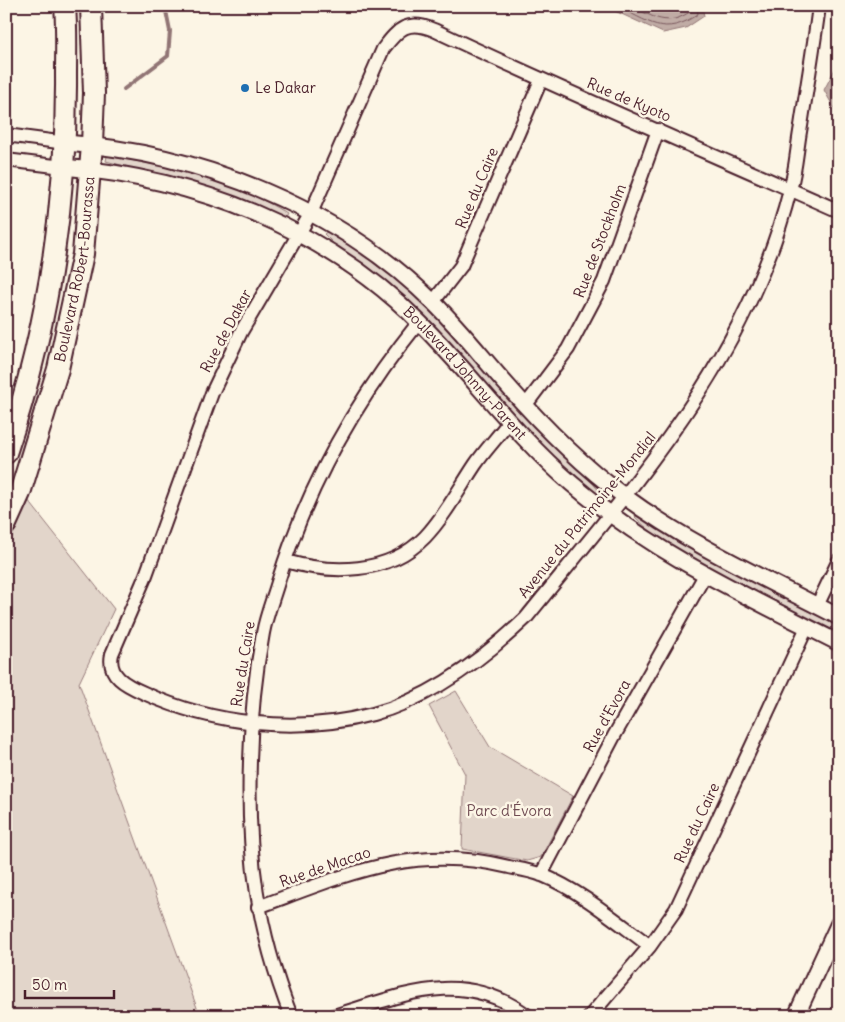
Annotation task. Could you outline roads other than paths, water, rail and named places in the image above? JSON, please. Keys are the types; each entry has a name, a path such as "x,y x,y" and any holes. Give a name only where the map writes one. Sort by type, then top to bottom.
{"highway":[{"name":"Boulevard Robert-Bourassa","path":"6,453 24,400 45,306 54,251 66,144 65,6"},
{"name":"Boulevard Robert-Bourassa","path":"6,524 20,493 58,369 82,254 92,145 94,93 91,6"}],"street":[{"name":"Avenue du Patrimoine-Mondial","path":"112,670 126,685 168,704 206,716 291,725 333,721 374,714 444,683 503,640 526,618 669,439 712,374 741,319 768,259 790,189 819,6"},
{"name":"Rue de Kyoto","path":"406,26 420,24 541,80 839,211"},
{"name":"Rue de Dakar","path":"112,670 110,662 112,654 146,576 212,393 241,332 311,213 383,49 395,33 406,26"},
{"name":"Rue du Caire","path":"433,302 461,266 541,80"},
{"name":"Rue de Stockholm","path":"525,406 568,349 604,281 658,130"},
{"path":"6,135 66,144"},
{"name":"Boulevard Johnny-Parent","path":"66,144 92,145 159,158 216,174 262,190 311,213 357,241 397,270 433,302 467,338 525,406 585,464 624,496 714,553 839,617"},
{"path":"6,160 64,168"},
{"name":"Boulevard Johnny-Parent","path":"64,168 90,170 174,186 218,199 300,233 373,281 419,322 458,362 508,423 570,482 610,513 655,546 705,575 839,644"},
{"name":"Rue du Caire","path":"292,1016 275,973 258,907 248,812 251,722 263,631 300,516 327,461 369,389 419,322"},
{"path":"285,560 308,567 344,571 371,567 402,553 424,538 430,531 478,461 508,423"},
{"path":"817,606 839,560"},
{"name":"Rue d'Evora","path":"541,875 614,736 705,575"},
{"name":"Rue du Caire","path":"590,1016 650,946 676,908 807,627"},
{"name":"Rue de Macao","path":"258,907 367,867 433,858 482,860 541,875 579,896 650,946"},
{"path":"796,1016 839,923"},
{"path":"333,1016 415,992 459,987 493,995 528,1016"}],"water":[{"path":"604,6 702,6 704,16 686,28 663,33"},
{"path":"839,61 839,110 834,108 824,90"}],"waterway":[{"path":"124,89 168,56 170,31 165,6"}],"place":[{"name":"Le Dakar","path":"245,88"}],"park label":[{"name":"Parc d'Évora","path":"509,811"}]}
